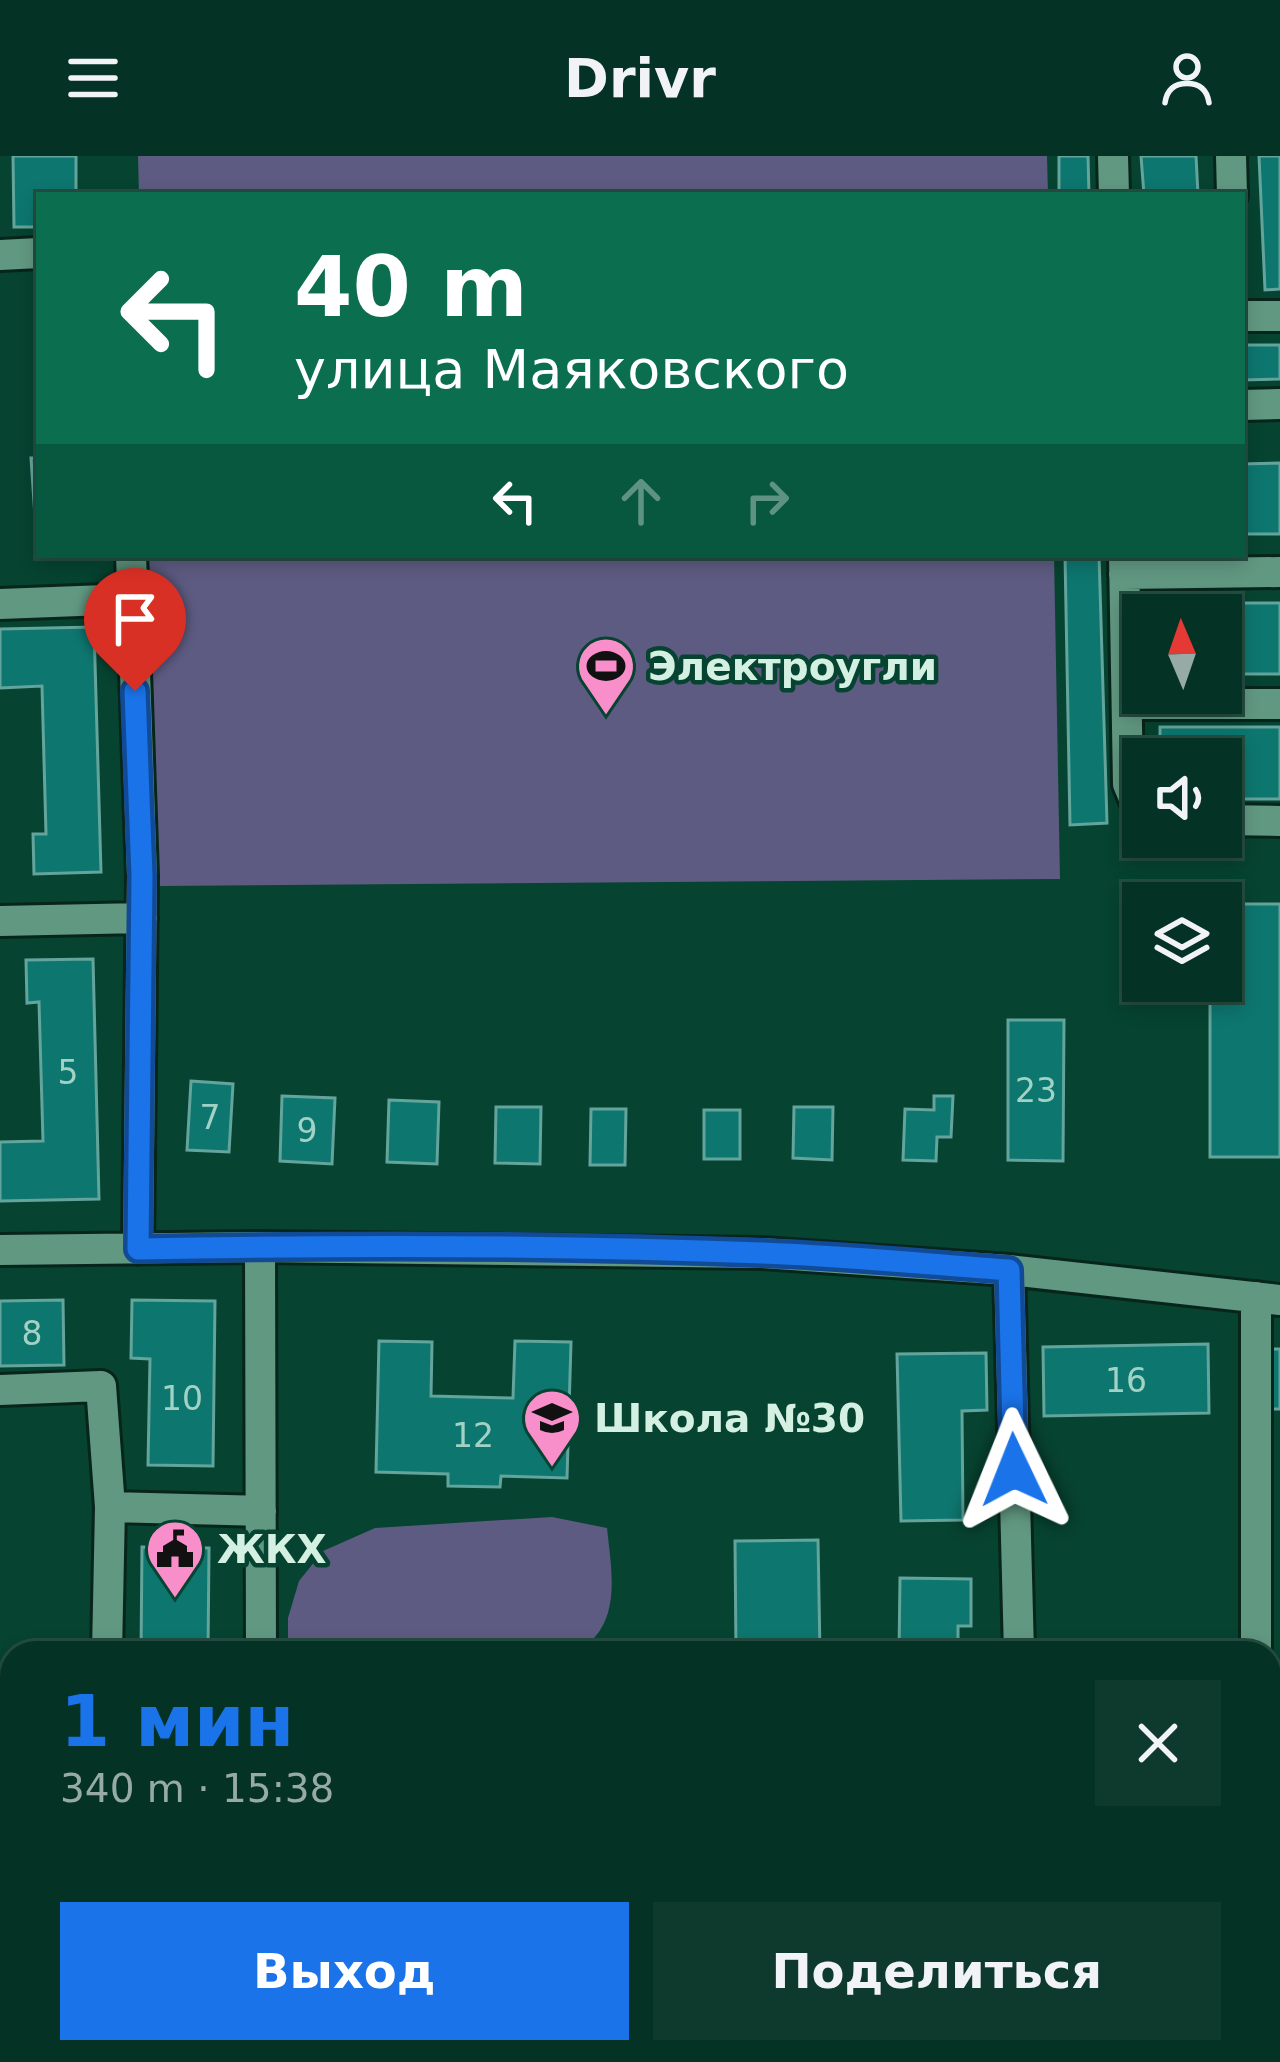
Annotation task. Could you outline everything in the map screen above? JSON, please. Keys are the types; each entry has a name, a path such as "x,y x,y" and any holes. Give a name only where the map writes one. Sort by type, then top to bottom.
{"street":[{"path":"1113,156 1114,192"},
{"path":"1231,156 1232,192"},
{"path":"0,256 36,254"},
{"path":"1245,316 1280,316"},
{"path":"1245,405 1280,404"},
{"path":"131,558 142,918 138,1249"},
{"path":"1125,594 1124,564 1280,572"},
{"path":"0,604 132,599"},
{"path":"1242,704 1280,704"},
{"path":"1242,820 1280,821"},
{"path":"0,921 142,918"},
{"path":"260,1247 262,1641"},
{"path":"0,1250 260,1247 762,1253 1009,1270 1268,1299 1256,1641"},
{"path":"1009,1270 1019,1641"},
{"path":"0,1390 101,1386 110,1508 107,1641"},
{"path":"110,1508 261,1511"}],"shaded area":[{"path":"138,156 1047,156 1048,192 139,192"},
{"name":"Электроугли","path":"149,558 1054,558 1060,879 159,886"},
{"path":"552,1517 607,1528 612,1581 608,1614 591,1641 288,1641 288,1618 299,1581 323,1551 375,1528"}],"building":[{"path":"13,156 76,156 76,192 36,192 36,227 14,227"},
{"path":"1059,156 1088,156 1089,192 1059,192"},
{"path":"1141,156 1196,156 1198,192 1144,192"},
{"path":"1259,156 1280,156 1280,289 1265,290"},
{"path":"1245,345 1280,345 1280,379 1245,380"},
{"path":"31,458 36,458 35,517"},
{"path":"1280,463 1280,534 1245,534 1245,464"},
{"path":"1065,558 1099,558 1107,823 1070,825"},
{"path":"1242,603 1280,603 1280,674 1242,674"},
{"path":"94,627 101,872 34,874 33,834 46,834 42,686 0,688 0,629"},
{"path":"1160,727 1280,727 1280,799 1242,799 1242,738 1160,738"},
{"path":"1242,904 1280,904 1280,1157 1210,1157 1210,1002 1242,1002"},
{"path":"93,959 99,1199 0,1201 0,1142 43,1141 39,1002 27,1003 26,960"},
{"path":"1008,1020 1064,1020 1063,1161 1008,1160"},
{"path":"191,1081 233,1084 229,1152 187,1150"},
{"path":"282,1096 335,1098 332,1164 280,1161"},
{"path":"934,1096 953,1096 951,1137 937,1137 936,1161 903,1160 905,1109 934,1110"},
{"path":"389,1100 439,1102 437,1164 387,1162"},
{"path":"496,1107 541,1107 540,1164 495,1163"},
{"path":"794,1107 833,1107 832,1160 793,1158"},
{"path":"591,1109 626,1109 625,1165 590,1165"},
{"path":"704,1110 740,1110 740,1159 704,1159"},
{"path":"63,1300 64,1365 0,1366 0,1301"},
{"path":"132,1300 215,1301 213,1466 148,1465 150,1359 131,1358"},
{"path":"379,1341 432,1342 431,1396 513,1398 515,1341 571,1342 567,1478 501,1476 500,1487 448,1486 448,1474 376,1472"},
{"path":"1208,1344 1209,1413 1044,1416 1043,1347"},
{"path":"1269,1349 1280,1349 1280,1409 1268,1409"},
{"path":"986,1353 987,1410 962,1411 963,1520 901,1521 897,1354"},
{"path":"818,1540 820,1641 736,1641 735,1541"},
{"name":"ЖКХ","path":"142,1547 209,1548 208,1641 141,1641"},
{"path":"900,1578 971,1579 971,1626 958,1626 958,1641 899,1641"}],"place":[{"name":"Электроугли","path":"606,717"},
{"name":"Школа №30","path":"552,1469"},
{"name":"ЖКХ","path":"175,1600"}],"route":[{"path":"135,691 142,876 138,1249 762,1253 1009,1270 1014,1470"}]}
